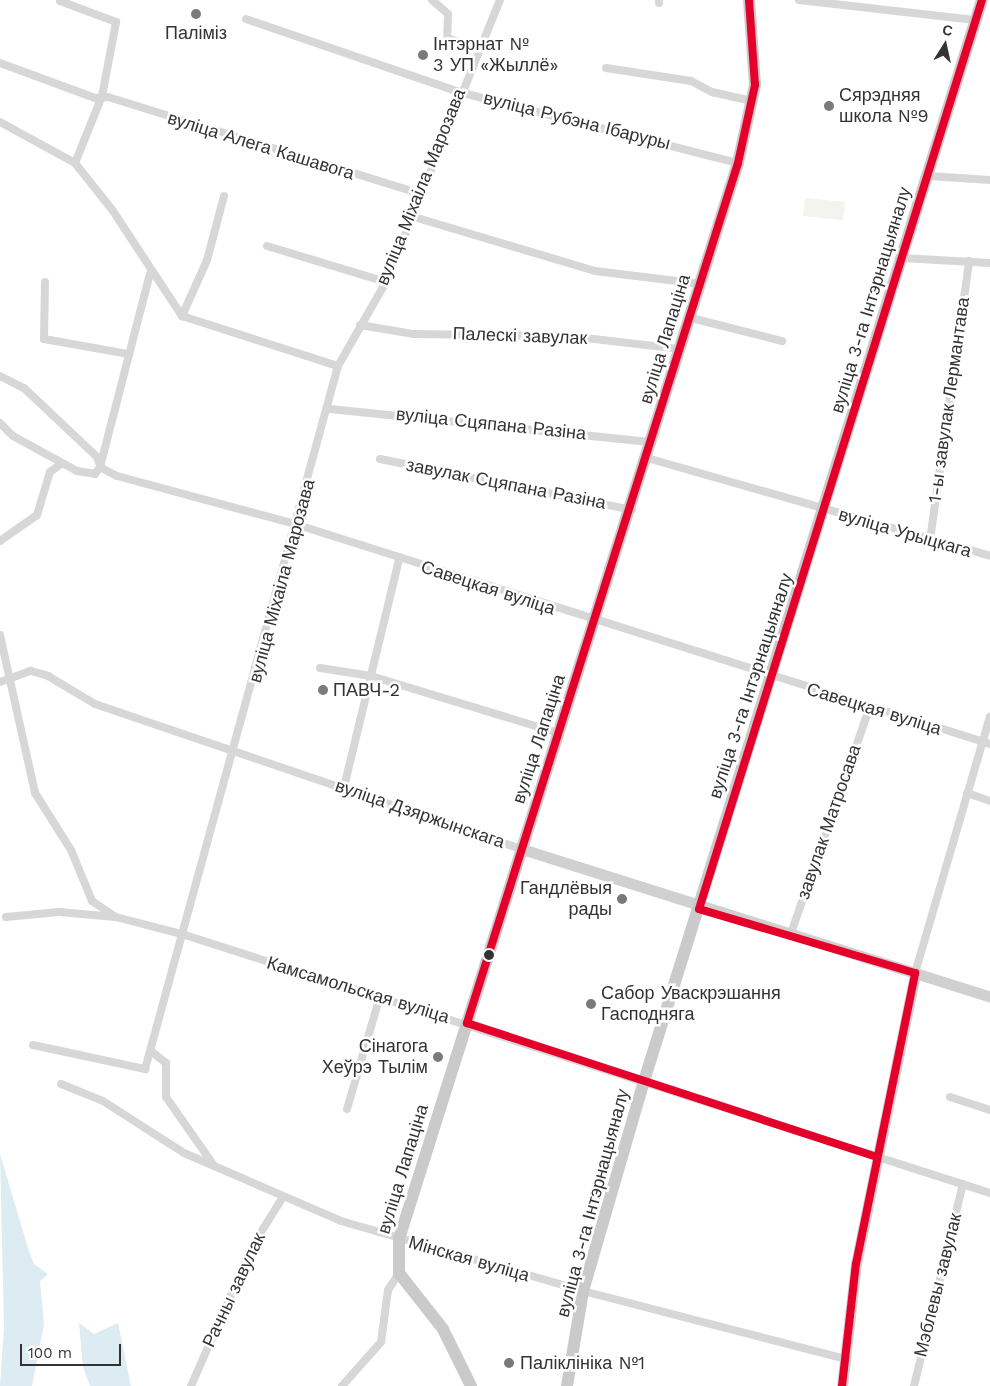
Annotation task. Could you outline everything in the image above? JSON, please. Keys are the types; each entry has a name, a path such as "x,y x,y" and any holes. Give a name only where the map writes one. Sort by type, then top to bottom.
{"main road":[{"name":"вуліца Лапаціна","path":"398,1273 399,1239 559,733 632,510 738,163 752,101 756,72 749,0"},
{"name":"вуліца 3-га Інтэрнацыяналу","path":"567,1386 583,1291 644,1081 825,511 982,0"},
{"path":"398,1273 443,1329 471,1386"}],"street":[{"path":"432,0 448,14 447,38 478,48"},
{"name":"вуліца Міхаіла Марозава","path":"33,1045 143,1071 152,1052 330,409 338,366 360,324 386,282 414,217 459,92 500,0"},
{"path":"799,0 850,1 975,20"},
{"path":"60,1 116,22 102,96 75,163"},
{"name":"вуліца Рубэна Ібаруры","path":"246,19 459,92 738,163"},
{"name":"вуліца Алега Кашавога","path":"0,63 96,98 102,96 421,194"},
{"path":"606,68 691,81 712,92 752,101"},
{"path":"0,122 75,163 113,211 150,273 182,316 338,366"},
{"path":"928,176 990,180"},
{"path":"182,316 207,260 224,196"},
{"path":"414,217 595,271 701,284"},
{"path":"267,246 386,282"},
{"path":"902,258 990,263"},
{"name":"1-ы завулак Лермантава","path":"930,540 969,261"},
{"path":"0,423 13,436 60,464 95,474 100,467 150,273"},
{"path":"45,282 44,339 128,354"},
{"path":"691,318 782,341"},
{"name":"Палескі завулак","path":"360,324 414,334 568,336 681,349"},
{"path":"0,376 24,388 97,457 100,467"},
{"name":"вуліца Сцяпана Разіна","path":"330,409 652,442"},
{"name":"вуліца Урыцкага","path":"647,458 825,511 990,556"},
{"name":"завулак Сцяпана Разіна","path":"380,459 632,510"},
{"path":"0,541 37,515 50,472 60,464"},
{"name":"Савецкая вуліца","path":"100,467 117,476 298,525 398,560 771,678 990,744"},
{"path":"344,787 398,560"},
{"path":"0,635 35,793 71,850 92,901 116,917"},
{"path":"320,668 371,676 559,733"},
{"name":"вуліца Дзяржынскага","path":"0,682 10,676 31,671 48,676 95,704 699,909 990,997"},
{"name":"завулак Матросава","path":"790,936 869,708"},
{"path":"842,1386 843,1358 875,1156 915,973 981,741 990,717"},
{"path":"967,793 990,801"},
{"name":"Камсамольская вуліца","path":"6,917 60,912 116,917 184,935 467,1023 990,1193"},
{"path":"347,1109 380,996"},
{"path":"152,1052 166,1063 166,1097 213,1164"},
{"name":"Мінская вуліца","path":"61,1084 103,1101 184,1153 213,1164 283,1197 399,1239 583,1291 843,1358"},
{"path":"950,1097 990,1110"},
{"name":"Мэблевы завулак","path":"914,1386 963,1184"},
{"name":"Рачны завулак","path":"191,1386 253,1244 283,1197"},
{"name":"вуліца Лапаціна","path":"342,1386 382,1342 388,1290 398,1273"}],"shaded area":[{"path":"805,198 845,202 843,220 803,216"},
{"path":"0,1154 34,1264 48,1274 40,1281 44,1324 32,1386 0,1386 4,1328"},
{"path":"79,1323 94,1334 118,1323 131,1386 90,1386 83,1367"}],"transit line":[{"path":"749,0 755,85 738,163 467,1023 875,1156"},
{"path":"842,1386 856,1264 915,973 699,909 982,0"}],"place":[{"name":"Паліміз","path":"196,14"},
{"name":"Інтэрнат № 3 УП «Жыллё»","path":"423,55"},
{"name":"Сярэдняя школа №9","path":"829,106"},
{"name":"ПАВЧ-2","path":"323,690"},
{"name":"Гандлёвыя рады","path":"622,899"},
{"name":"Сабор Уваскрэшання Гасподняга","path":"591,1004"},
{"name":"Сінагога Хеўрэ Тылім","path":"438,1057"},
{"name":"Паліклініка №1","path":"509,1363"}]}
